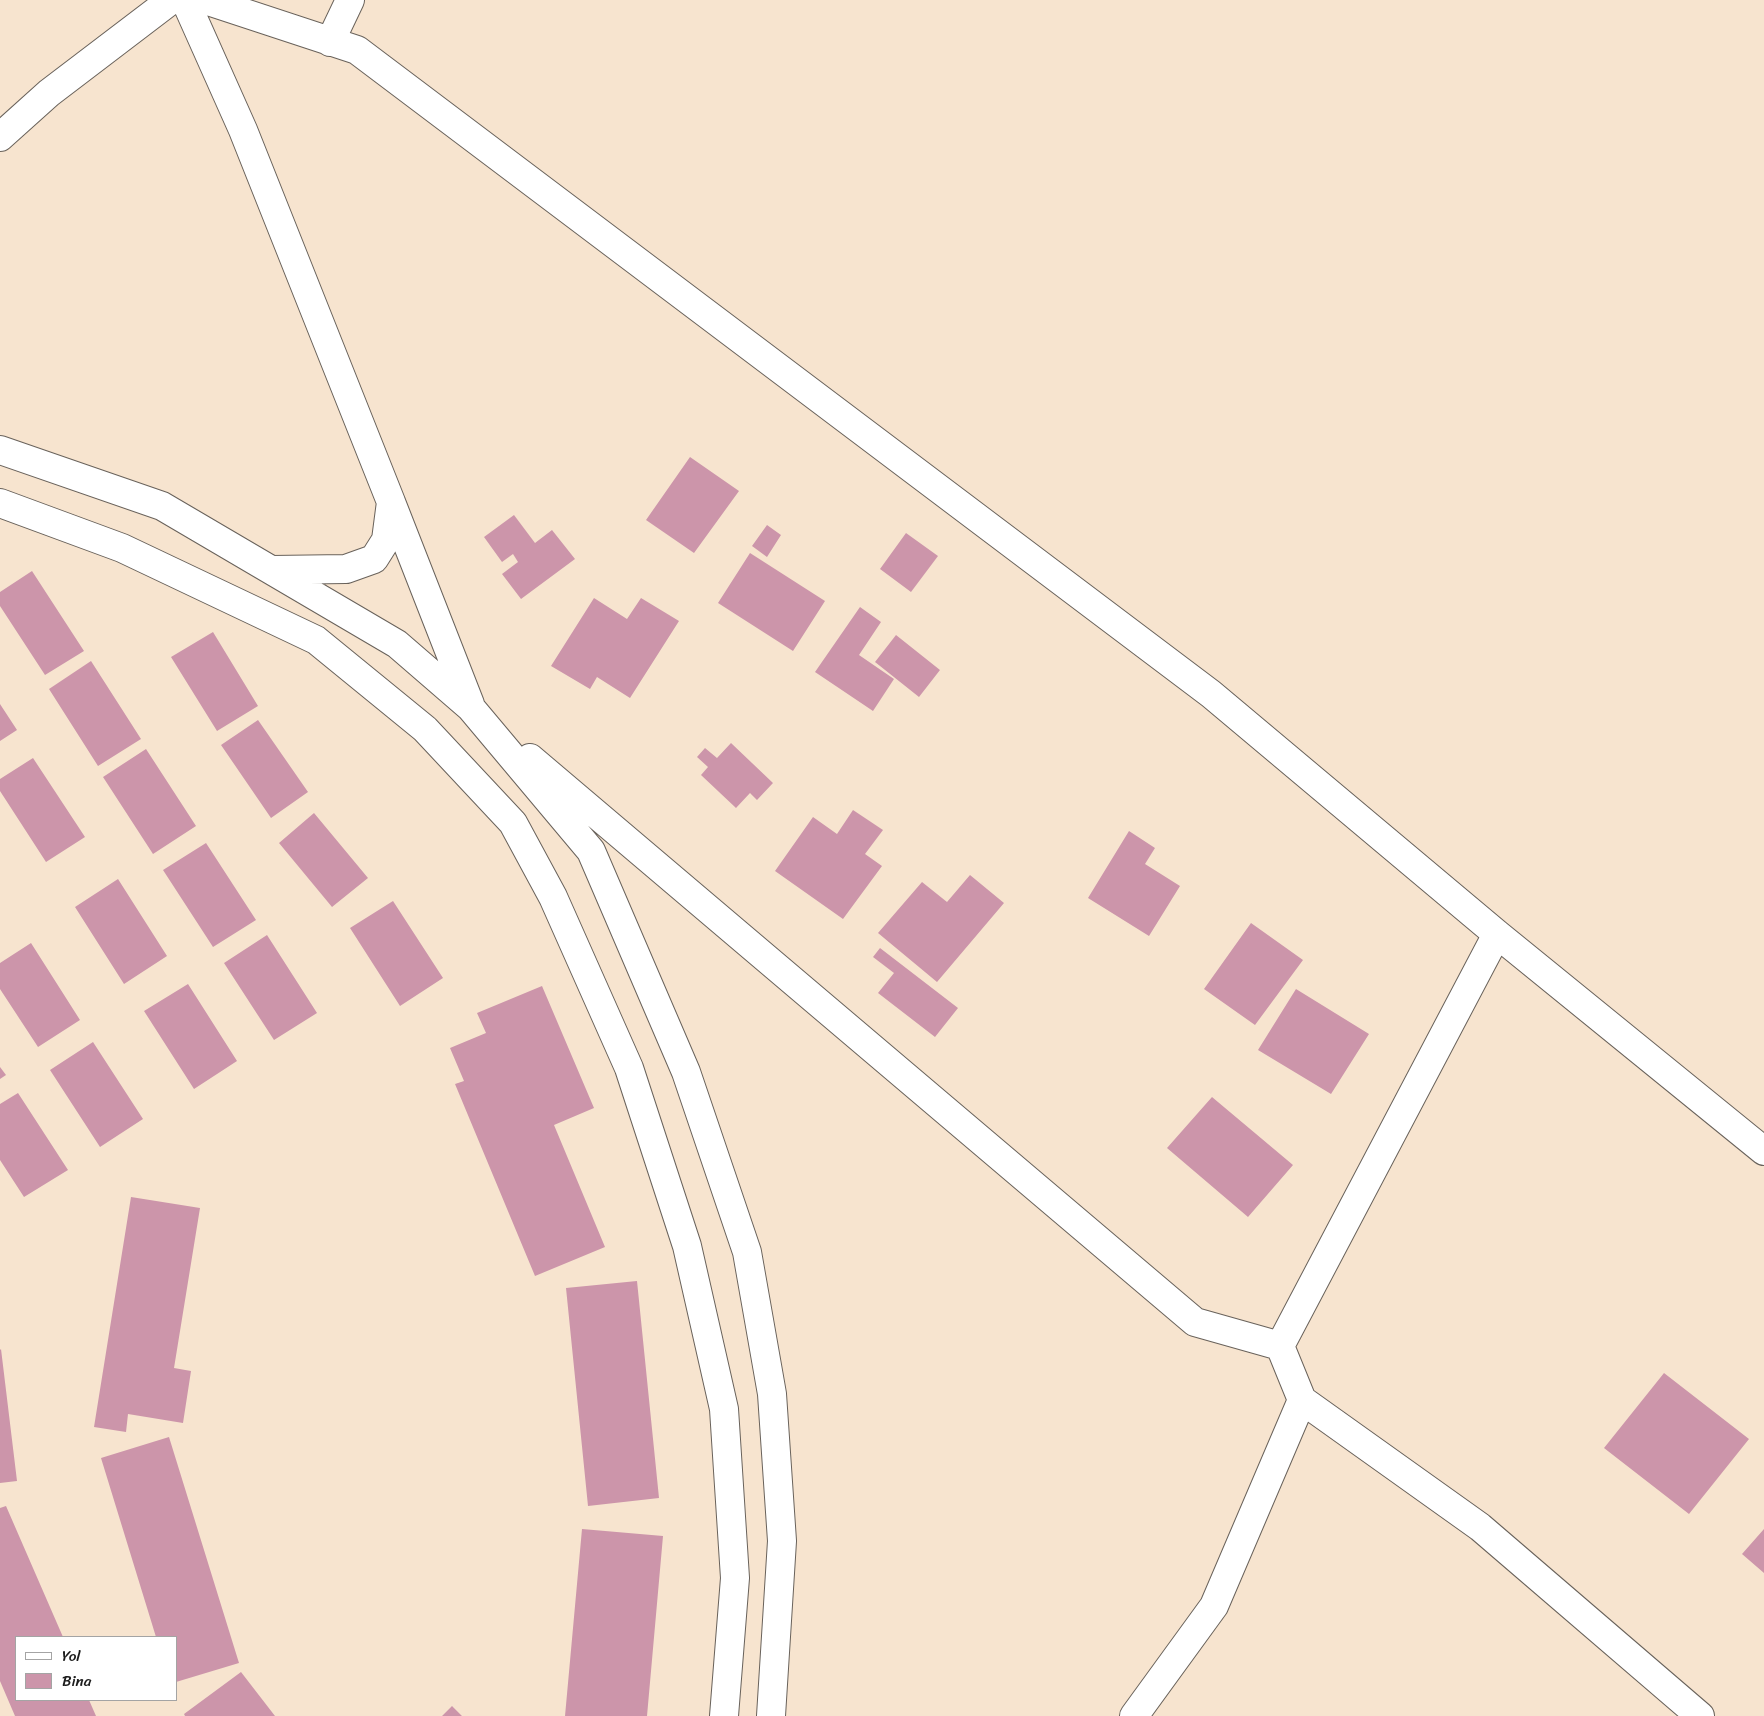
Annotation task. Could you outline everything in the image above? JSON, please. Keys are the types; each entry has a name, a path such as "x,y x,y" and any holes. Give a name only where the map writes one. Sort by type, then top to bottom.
{"street":[{"path":"0,137 49,93 171,0"},
{"path":"185,0 243,130 392,502 471,708 591,851 686,1072 747,1252 772,1394 782,1541 771,1716"},
{"path":"206,0 357,50 1211,694 1497,934 1764,1151"},
{"path":"330,42 350,0"},
{"path":"0,450 162,506 397,644 1195,1322 1280,1346"},
{"path":"272,570 346,569 374,559 386,540 392,502"},
{"path":"0,503 122,548 316,640 425,729 512,823 553,896 629,1068 687,1246 724,1408 735,1578 724,1716"},
{"path":"1497,934 1280,1346 1302,1400 1480,1527 1700,1716"},
{"path":"1134,1716 1214,1606 1302,1400"}],"building":[{"path":"690,457 739,491 694,553 646,520"},
{"path":"514,515 535,543 552,530 575,559 521,599 502,574 518,562 513,554 502,562 484,537"},
{"path":"767,525 781,535 767,557 752,546"},
{"path":"906,533 938,556 911,592 880,569"},
{"path":"750,553 825,601 793,651 718,603"},
{"path":"32,571 84,651 45,675 0,606 0,592"},
{"path":"594,598 627,619 641,598 679,621 630,698 597,677 590,689 551,666"},
{"path":"860,607 881,622 859,655 894,679 873,711 815,672"},
{"path":"213,632 258,706 217,731 171,657"},
{"path":"896,635 940,670 919,697 875,662"},
{"path":"91,661 141,739 98,766 49,689"},
{"path":"0,704 17,730 0,741"},
{"path":"258,720 308,792 271,818 221,745"},
{"path":"731,743 773,783 757,800 750,793 736,808 701,775 708,767 697,757 705,748 717,758"},
{"path":"146,749 196,826 153,854 103,777"},
{"path":"33,758 85,837 46,862 0,791 0,779"},
{"path":"853,810 883,830 865,854 882,866 843,919 775,871 813,817 837,834"},
{"path":"314,813 368,878 332,907 279,843"},
{"path":"1129,831 1155,848 1145,864 1180,886 1149,936 1088,898"},
{"path":"206,843 256,920 213,947 163,870"},
{"path":"970,875 1004,903 937,982 878,933 922,882 947,902"},
{"path":"118,879 167,956 124,984 75,907"},
{"path":"393,901 443,978 400,1006 350,928"},
{"path":"1251,923 1303,960 1255,1025 1204,989"},
{"path":"267,935 317,1013 274,1040 224,963"},
{"path":"31,943 80,1020 38,1047 0,989 0,963"},
{"path":"880,948 958,1008 935,1037 878,993 894,973 873,957"},
{"path":"188,984 237,1061 194,1089 144,1011"},
{"path":"542,986 594,1108 554,1125 605,1247 535,1276 455,1084 464,1081 450,1048 486,1033 477,1013"},
{"path":"1296,989 1369,1034 1331,1094 1258,1050"},
{"path":"93,1042 143,1119 100,1147 50,1070"},
{"path":"0,1067 6,1075 0,1079"},
{"path":"18,1093 68,1170 24,1197 0,1160 0,1104"},
{"path":"1212,1097 1293,1165 1248,1217 1167,1148"},
{"path":"131,1197 200,1208 174,1368 191,1371 183,1423 128,1414 126,1432 94,1427"},
{"path":"637,1281 659,1498 588,1506 566,1288"},
{"path":"0,1350 17,1481 0,1483"},
{"path":"1664,1373 1749,1439 1689,1514 1604,1448"},
{"path":"169,1437 239,1663 178,1681 178,1636 156,1636 101,1458"},
{"path":"6,1506 63,1636 15,1636 15,1701 89,1701 96,1716 15,1716 0,1681 0,1508"},
{"path":"582,1529 663,1536 647,1716 565,1716"},
{"path":"1764,1529 1764,1573 1742,1554"},
{"path":"241,1672 275,1716 185,1716 184,1714"},
{"path":"452,1706 462,1716 442,1716"}]}
